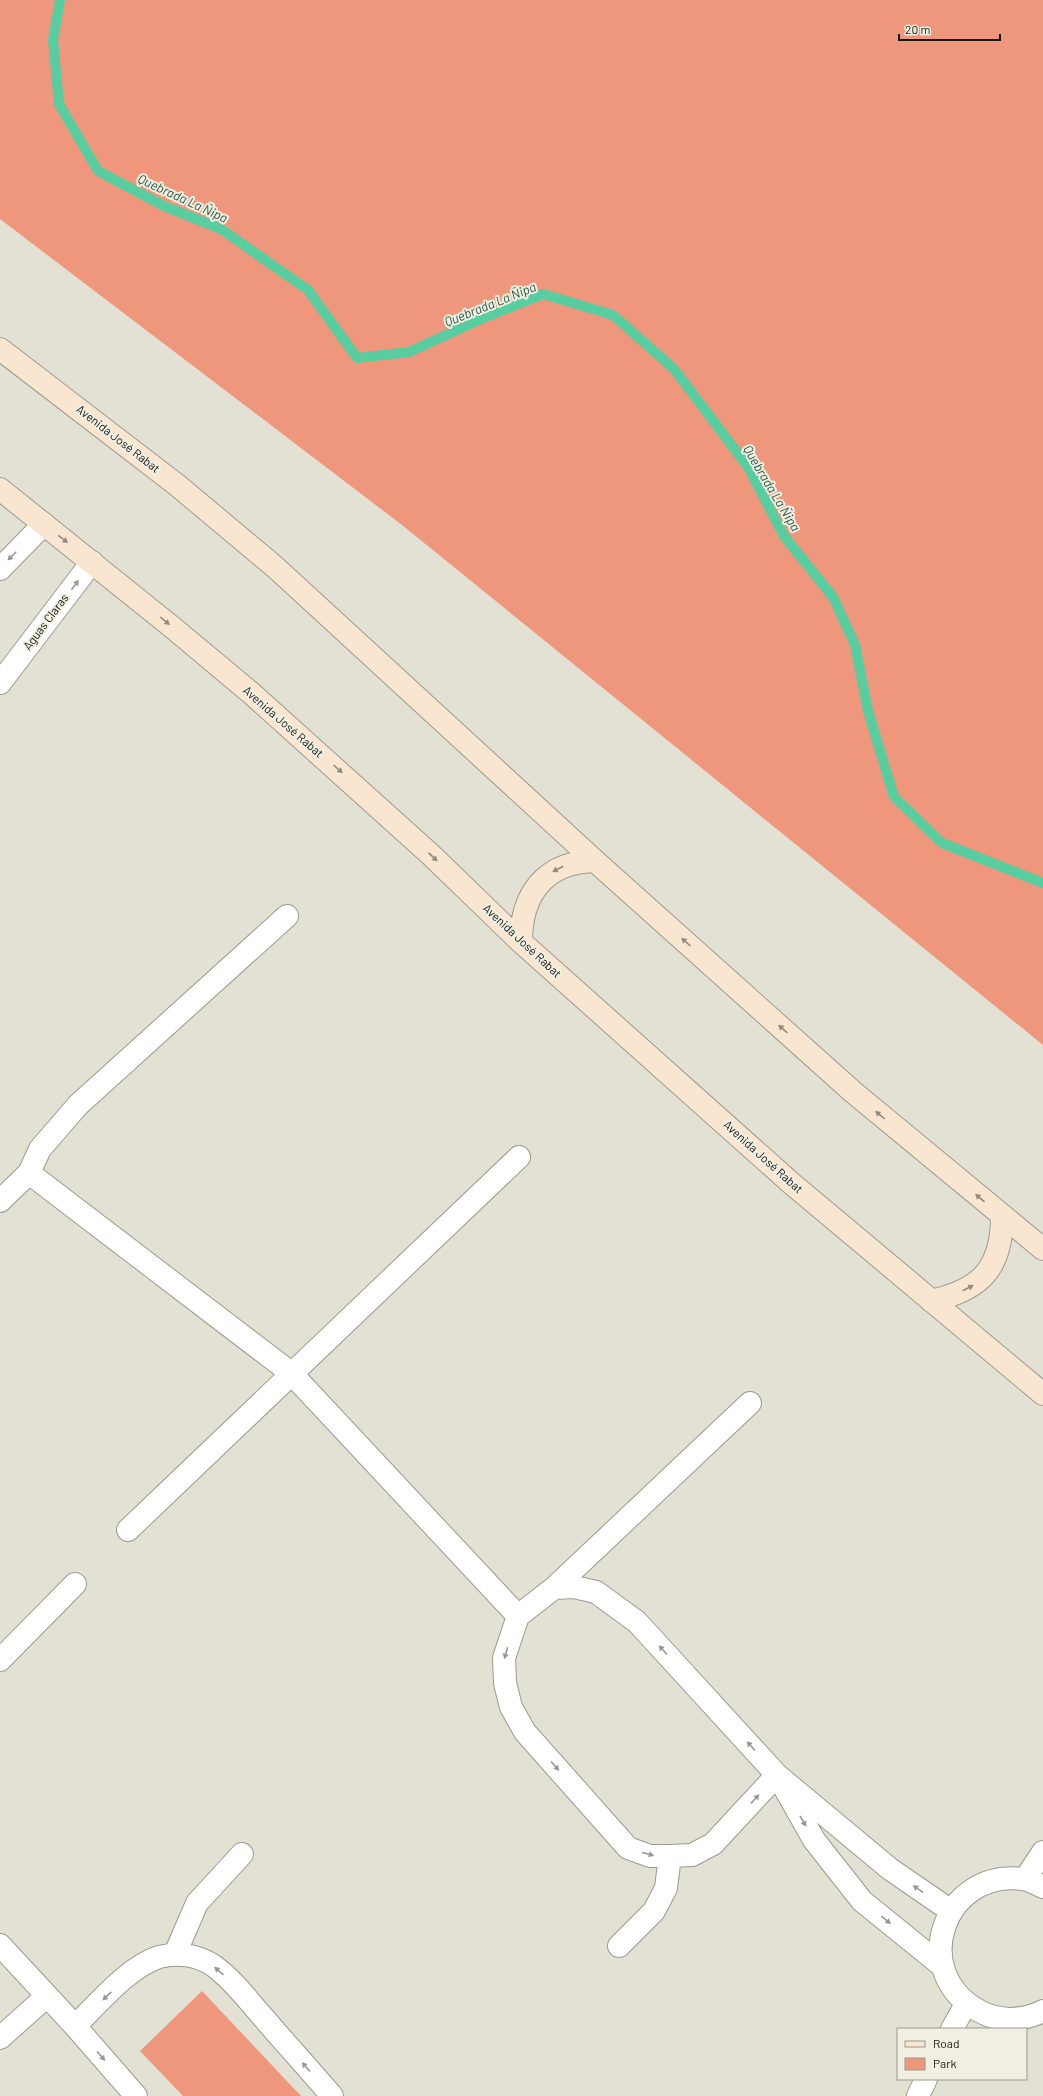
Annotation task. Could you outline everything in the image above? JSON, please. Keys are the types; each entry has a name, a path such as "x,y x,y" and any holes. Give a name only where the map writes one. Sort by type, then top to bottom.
{"street":[{"name":"Avenida José Rabat","path":"0,349 177,485 275,567 595,861 853,1092 1043,1249"},
{"name":"Avenida José Rabat","path":"0,489 92,562 245,688 336,767 430,854 521,942 791,1183 1043,1394"},
{"path":"0,569 44,524"},
{"name":"Aguas Claras","path":"0,683 92,562"},
{"path":"521,942 523,919 529,900 538,884 548,874 560,867 577,861 595,861"},
{"path":"0,1201 29,1173 40,1149 78,1105 287,916"},
{"path":"128,1530 519,1157"},
{"path":"29,1173 291,1373 518,1616"},
{"path":"931,1300 948,1297 963,1290 976,1283 986,1274 994,1263 999,1250 1002,1233 1002,1216"},
{"path":"750,1403 554,1588 518,1616 504,1658 505,1683 511,1707 525,1732 628,1848 650,1856 692,1855 714,1844 777,1775"},
{"path":"0,1660 75,1584"},
{"path":"554,1588 574,1587 596,1592 637,1622 777,1775 890,1869 951,1911"},
{"path":"777,1775 814,1840 862,1901 942,1965"},
{"path":"1043,1852 1034,1883 1003,1878 983,1884 964,1895 951,1911 940,1937 942,1965 950,1986 966,2004 986,2015 1008,2020 1032,2017 1043,2011"},
{"path":"175,1954 197,1903 242,1854"},
{"path":"619,1946 654,1911 666,1888 670,1856"},
{"path":"0,1945 48,1996 136,2096"},
{"path":"75,2026 125,1979 158,1958 175,1954 195,1957 213,1965 233,1982 332,2096"},
{"path":"0,2038 48,1996"},
{"path":"953,2028 966,2004"},
{"path":"918,2096 926,2080"}],"green space":[{"path":"0,0 1043,0 1043,1045 402,525 0,219"},
{"path":"202,1991 301,2096 183,2096 140,2051"}],"waterway":[{"name":"Quebrada La Ñipa","path":"60,0 53,40 59,104 98,171 164,206 221,229 308,290 357,358 409,352 483,318 543,294 613,315 674,369 748,467 784,536 833,597 855,645 868,711 894,797 942,843 1043,883"}]}
